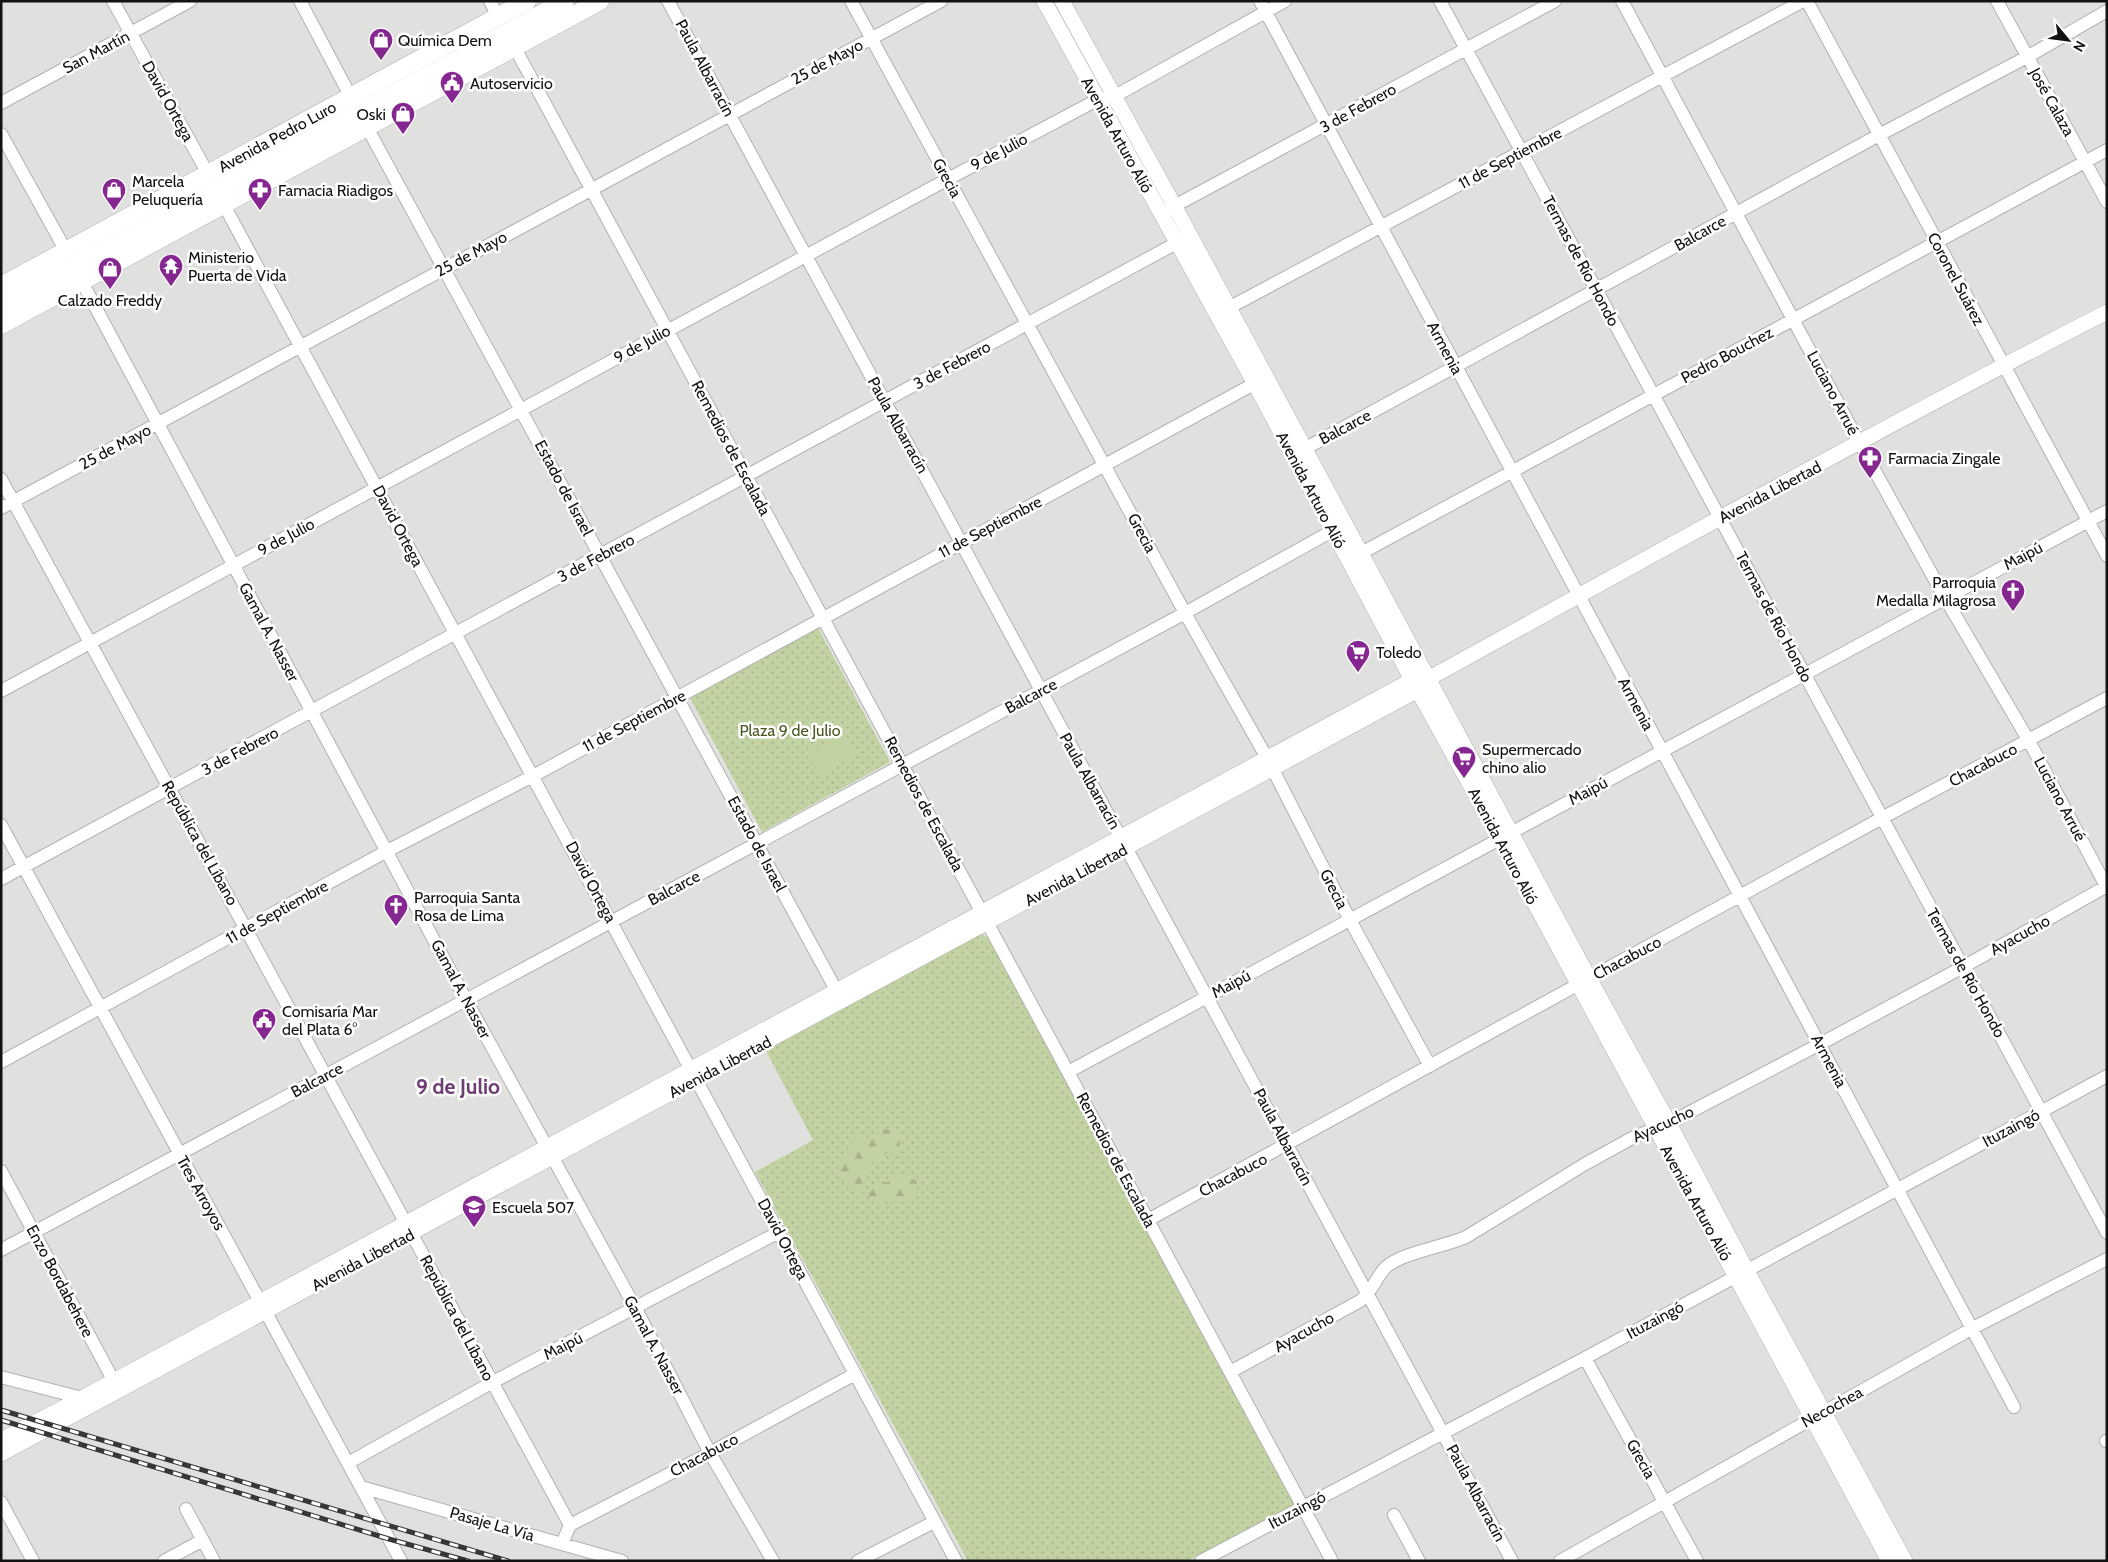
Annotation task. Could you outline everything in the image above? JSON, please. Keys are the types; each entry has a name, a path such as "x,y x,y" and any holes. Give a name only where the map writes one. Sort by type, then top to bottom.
{"highway":[{"name":"Avenida Pedro Luro","path":"1,286 527,1"},
{"name":"Avenida Pedro Luro","path":"1,326 224,204 565,1"},
{"name":"Avenida Pedro Luro","path":"1,306 363,120 515,48 600,1"}],"main road":[{"name":"Avenida Arturo Alió","path":"1044,1 1160,213 1184,239"},
{"name":"Avenida Arturo Alió","path":"1062,1 1175,207 1184,239 1222,311 1424,680 1583,981 1819,1415 1905,1561"},
{"name":"Avenida Libertad","path":"1,1454 117,1386 2003,366 2107,312"},
{"name":"Avenida Libertad","path":"1,1440 82,1398 117,1386"},
{"name":"Avenida Arturo Alió","path":"1819,1415 1889,1561"}],"street":[{"name":"David Ortega","path":"113,1 208,174"},
{"name":"San Martín","path":"1,103 190,1"},
{"name":"Estado de Israel","path":"300,1 839,996"},
{"path":"490,1 498,17"},
{"name":"Paula Albarracín","path":"668,1 1512,1561"},
{"name":"Grecia","path":"852,1 1027,325 1106,465 1185,613 1270,763 1350,920 1430,1066"},
{"name":"25 de Mayo","path":"1,508 941,1"},
{"name":"9 de Julio","path":"1,691 948,179 1097,100 1115,96 1262,6 1284,1"},
{"name":"Termas de Río Hondo","path":"1440,1 2107,1233"},
{"name":"3 de Febrero","path":"1160,213 1175,207 1326,126 1555,1"},
{"name":"Luciano Arrué","path":"1622,1 1860,444 1945,598 2029,741 2107,887"},
{"name":"11 de Septiembre","path":"1222,311 1805,1"},
{"name":"Coronel Suárez","path":"1805,1 2107,556"},
{"name":"José Calaza","path":"1997,1 2107,202"},
{"name":"Armenia","path":"1262,6 2014,1407"},
{"name":"Balcarce","path":"1299,452 1879,135 2027,57 2107,11"},
{"name":"Remedios de Escalada","path":"515,48 1332,1561"},
{"path":"1,134 66,251"},
{"name":"Pedro Bouchez","path":"1355,556 2107,150"},
{"name":"David Ortega","path":"224,204 956,1561"},
{"name":"3 de Febrero","path":"1,879 1184,239"},
{"name":"Gamal A. Nasser","path":"82,282 466,1000 636,1309 710,1453 773,1561"},
{"name":"11 de Septiembre","path":"1,1062 387,852 533,776 822,617 1260,381"},
{"name":"República del Líbano","path":"1,479 409,1228 491,1383 570,1525"},
{"name":"Maipú","path":"1068,1072 2107,511"},
{"name":"Balcarce","path":"1,1250 1185,613 1339,527"},
{"name":"Chacabuco","path":"1148,1220 1882,818 2107,698"},
{"name":"Tres Arroyos","path":"1,825 401,1561"},
{"name":"Ayacucho","path":"1230,1372 1360,1301 1368,1294 1385,1269 1396,1260 1448,1245 1466,1237 1585,1164 1634,1137 1662,1126 1820,1044 2107,887"},
{"name":"Ituzaingó","path":"1201,1561 1742,1274 2107,1076"},
{"name":"Enzo Bordabehere","path":"1,1171 117,1386"},
{"name":"Maipú","path":"348,1463 491,1383 636,1309 779,1232"},
{"name":"Necochea","path":"1560,1561 1972,1329 2107,1259"},
{"name":"Grecia","path":"1585,1358 1697,1561"},
{"name":"Chacabuco","path":"570,1525 710,1453 855,1374"},
{"path":"1,1377 82,1398"},
{"name":"Pasaje La Vía","path":"361,1487 622,1561"},
{"path":"1,1502 32,1561"},
{"path":"186,1509 214,1561"},
{"path":"1394,1515 1419,1561"},
{"path":"858,1561 934,1522"},
{"path":"562,1544 570,1525"},
{"path":"164,1561 203,1540"}],"green space":[{"name":"Plaza 9 de Julio","path":"818,628 890,762 762,832 690,698"},
{"path":"845,733 857,755 819,775 807,753"},
{"path":"981,933 991,941 1294,1505 1188,1561 968,1561 755,1172 813,1140 765,1049"},
{"path":"879,1127 898,1133 900,1141 897,1153 888,1153 870,1164 865,1176 869,1180 864,1192 856,1194 852,1188 851,1181 843,1177 838,1168 845,1157 851,1155 852,1142 855,1137 870,1138"},
{"path":"903,1174 917,1181 915,1193 908,1202 884,1203 874,1200 867,1195 873,1184 893,1181 897,1176"}],"railway":[{"path":"1,1410 508,1561"},
{"path":"1,1420 389,1539 468,1561"}],"place":[{"name":"Química Dem","path":"381,61"},
{"name":"Autoservicio","path":"452,104"},
{"name":"Oski","path":"403,135"},
{"name":"Marcela Peluquería","path":"114,211"},
{"name":"Famacia Riadigos","path":"260,211"},
{"name":"Ministerio Puerta de Vida","path":"171,287"},
{"name":"Calzado Freddy","path":"110,290"},
{"name":"Farmacia Zingale","path":"1870,479"},
{"name":"Parroquia Medalla Milagrosa","path":"2013,612"},
{"name":"Toledo","path":"1358,673"},
{"name":"Supermercado chino alio","path":"1464,779"},
{"name":"Parroquia Santa Rosa de Lima","path":"396,927"},
{"name":"Comisaría Mar del Plata 6°","path":"264,1041"},
{"name":"Escuela 507","path":"474,1228"}],"district":[{"name":"9 de Julio","path":"458,1086"}]}
